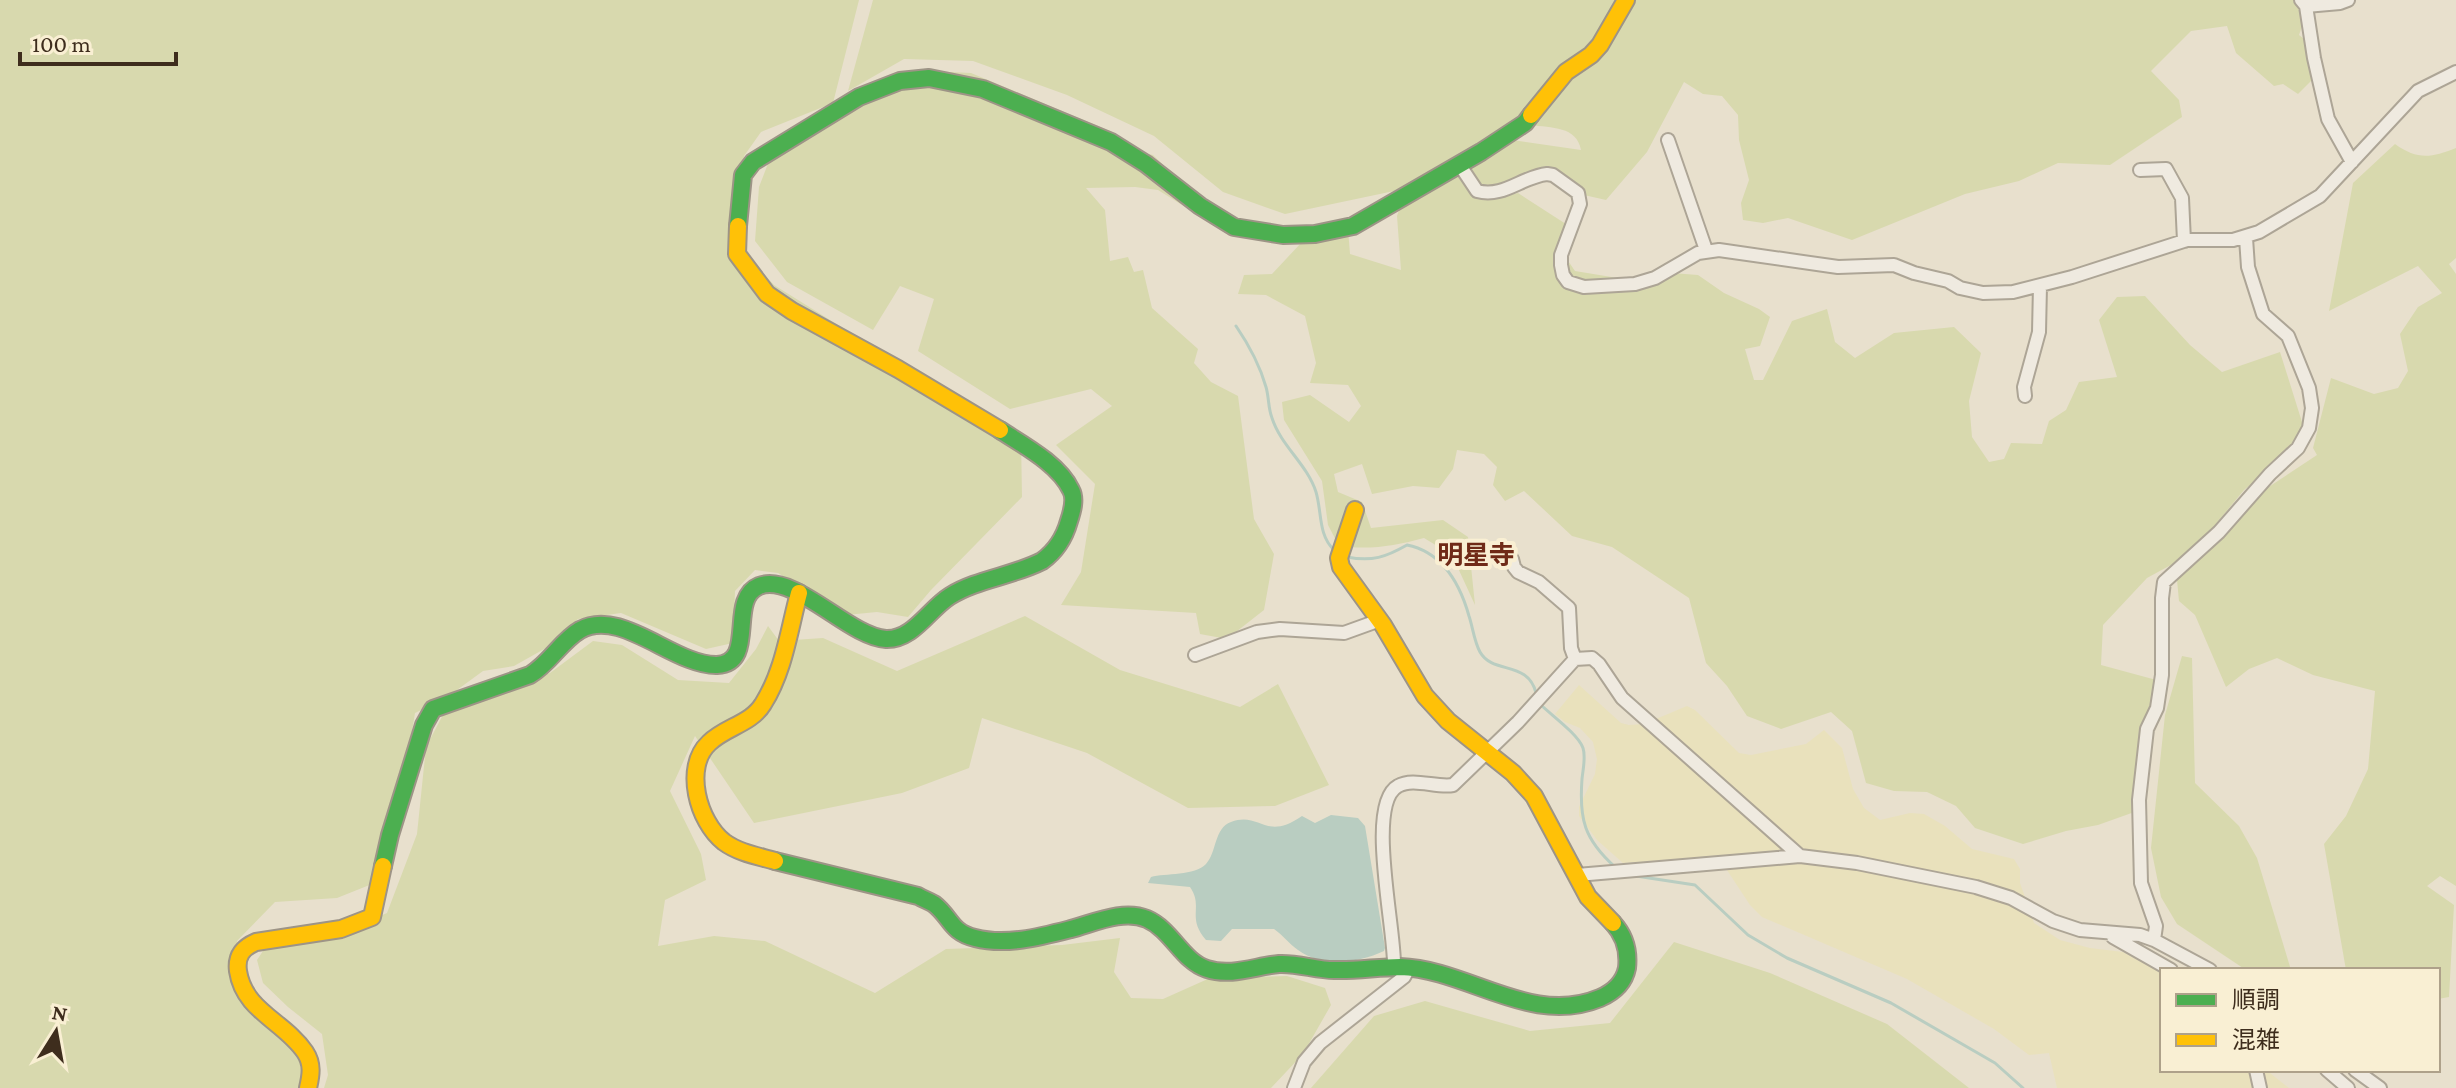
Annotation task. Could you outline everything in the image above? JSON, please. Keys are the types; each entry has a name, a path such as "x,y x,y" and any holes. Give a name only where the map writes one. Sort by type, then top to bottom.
{"street":[{"path":"308,1088 313,1066 307,1052 241,992 236,973 237,958 244,947 259,941 347,928 372,917 390,835 424,725 433,709 530,675 544,667 578,631 600,623 700,662 721,664 740,651 742,610 749,592 764,584 776,583 799,593 863,633 883,639 901,638 912,631 927,613 956,592 1018,571 1052,555 1059,546 1073,503 1072,492 1067,483 1034,454 999,429 767,294 743,263 736,245 743,175 753,162 859,97 900,81 920,77 983,89 1111,142 1234,227 1283,235 1315,234 1353,226 1525,123 1566,72 1600,45 1626,0"},
{"path":"2348,0 2340,3 2304,3 2328,119 2352,162"},
{"path":"1459,164 1477,191 1499,193 1547,174 1578,193 1580,204 1561,255 1563,275 1575,285 1635,284 1655,278 1706,250 1838,267 1894,265 1983,293 2013,292 2184,241 2246,238 2320,196 2418,91 2456,72"},
{"path":"1668,140 1706,250"},
{"path":"2140,170 2166,169 2182,198 2184,241"},
{"path":"2154,940 2156,926 2141,883 2138,811 2147,729 2157,708 2162,675 2164,582 2219,532 2270,474 2298,448 2309,428 2312,408 2309,388 2288,336 2263,314 2248,267 2246,238"},
{"path":"2025,396 2024,387 2039,332 2040,286"},
{"path":"799,593 775,676 762,707 749,719 724,731 694,761 693,779 707,821 727,846 918,896 934,905 958,933 979,939 1044,937 1126,915 1149,920 1159,926 1186,958 1218,972 1288,964 1329,971 1402,968 1472,984 1505,998 1533,1005 1559,1007 1588,1003 1612,994 1624,982 1628,946 1621,930 1587,895 1527,787 1452,726 1423,694 1380,620 1341,567 1339,558 1355,510"},
{"path":"1512,559 1518,572 1539,582 1569,608 1571,648 1575,659"},
{"path":"1195,655 1257,632 1280,629 1334,634 1380,620"},
{"path":"1294,1088 1304,1062 1320,1043 1404,977 1395,951 1382,858 1382,824 1388,794 1408,782 1443,787 1453,785 1518,722 1575,659 1592,658 1599,664 1622,698 1800,856"},
{"path":"1577,875 1800,856 1857,863 1976,887 2011,898 2053,921 2080,930 2140,935 2206,968"},
{"path":"2107,933 2168,968"},
{"path":"2329,1072 2348,1088"},
{"path":"2358,1072 2380,1088"}],"shaded area":[{"path":"1579,685 1621,723 1629,725 1644,724 1687,706 1739,753 1751,755 1806,744 1824,730 1842,748 1853,789 1864,808 1880,820 1910,813 1924,814 1945,826 1972,849 2014,859 2020,869 2020,883 2034,923 2060,940 2123,952 2160,972 2160,1072 2269,1072 2289,1088 2057,1088 2049,1053 2029,1055 1994,1029 1907,979 1762,917 1750,905 1719,858 1623,863 1597,840 1579,816 1579,807 1595,774 1597,759 1593,742 1580,728 1555,714"},
{"path":"1331,815 1358,818 1365,826 1385,948 1374,955 1341,962 1318,959 1298,950 1274,929 1232,929 1221,941 1206,940 1197,925 1196,900 1190,887 1148,883 1151,877 1201,868 1210,859 1221,829 1231,822 1249,820 1279,826 1302,816 1315,823"}],"green space":[{"path":"0,0 859,0 833,103 761,132 744,156 736,243 774,285 1021,439 1022,497 908,617 877,612 846,615 778,573 755,570 735,591 733,643 706,649 621,613 578,619 546,648 514,666 483,671 446,698 415,713 398,817 382,880 337,898 275,902 237,941 246,991 309,1051 305,1088 0,1088"},
{"path":"873,0 1620,0 1596,44 1529,112 1495,139 1394,191 1285,214 1223,192 1154,136 1067,95 973,61 904,59 848,91"},
{"path":"1631,0 2311,0 2299,35 2309,43 2324,68 2298,94 2283,84 2274,86 2236,53 2227,26 2191,31 2151,71 2179,100 2182,117 2110,165 2058,163 2019,181 1965,194 1852,240 1788,218 1763,223 1743,220 1741,203 1749,180 1739,140 1738,115 1722,96 1703,94 1684,82 1647,152 1606,200 1584,195 1556,171 1492,191 1482,187 1469,171 1471,163 1512,140 1581,150 1579,142 1569,132 1531,125"},
{"path":"929,71 971,73 1115,133 1132,150 1153,155 1191,192 1233,220 1219,228 1158,190 1086,188 1105,210 1110,261 1128,257 1134,272 1143,270 1152,308 1198,349 1194,363 1211,382 1238,396 1254,519 1274,554 1264,610 1227,639 1200,634 1196,613 1061,605 1081,572 1095,484 1056,445 1112,406 1091,389 1010,409 918,351 934,299 900,286 873,330 787,282 755,241 759,187 769,161 822,122"},
{"path":"2395,144 2410,153 2424,156 2456,148 2456,258 2449,264 2456,274 2456,886 2440,876 2427,886 2454,905 2449,997 2440,999 2440,968 2346,968 2324,844 2346,816 2368,769 2375,691 2313,675 2277,658 2249,669 2226,687 2195,615 2179,601 2177,580 2189,562 2249,500 2317,455 2313,448 2331,378 2374,394 2398,388 2408,371 2400,334 2418,307 2442,293 2418,266 2329,311 2353,183"},
{"path":"1457,171 1475,194 1489,198 1518,193 1569,226 1562,252 1575,271 1648,283 1672,273 1698,275 1724,293 1759,309 1770,317 1760,346 1745,349 1754,380 1763,380 1792,321 1827,309 1835,342 1855,358 1894,333 1954,327 1981,353 1969,401 1972,437 1989,462 2004,459 2011,443 2042,444 2049,421 2066,410 2079,382 2117,377 2099,320 2117,297 2145,296 2190,345 2222,372 2280,352 2307,438 2244,490 2201,542 2180,560 2147,578 2103,625 2101,665 2160,681 2148,711 2140,810 2098,825 2023,844 1975,828 1956,806 1927,792 1894,791 1866,783 1852,731 1831,712 1781,729 1747,716 1727,686 1706,663 1689,598 1612,547 1572,536 1524,491 1505,501 1493,485 1497,467 1484,454 1457,450 1453,469 1439,488 1413,486 1372,494 1362,464 1334,474 1338,492 1362,502 1371,528 1443,520 1468,537 1475,605 1452,555 1424,538 1361,548 1339,546 1328,525 1322,481 1284,420 1282,402 1310,395 1349,422 1361,406 1348,385 1310,383 1316,363 1305,316 1266,295 1238,294 1244,275 1272,274 1301,243 1348,229 1350,254 1401,270 1397,216 1402,202"},
{"path":"1025,616 1120,670 1240,707 1278,684 1329,785 1275,806 1188,808 1087,753 982,718 969,768 902,793 754,823 695,736 670,791 701,854 706,880 665,900 658,946 714,936 765,941 875,993 946,949 1062,945 1120,938 1114,972 1131,998 1163,999 1210,978 1287,976 1325,988 1331,1005 1303,1054 1271,1088 324,1088 328,1075 322,1034 263,983 257,960 273,936 345,931 387,913 417,834 426,747 445,711 550,673 593,641 622,645 678,680 729,683 756,649 768,626 779,641 823,638 897,671"},
{"path":"2182,656 2192,658 2195,783 2239,826 2257,858 2290,968 2243,968 2177,924 2161,897 2151,848 2165,715"},
{"path":"1674,942 1770,973 1887,1024 1969,1088 1311,1088 1374,1016 1425,1001 1530,1031 1610,1023"}],"waterway":[{"path":"1236,326 1261,371 1276,428 1312,482 1325,537 1334,550"},
{"path":"1347,557 1378,557 1407,545 1440,562 1460,592 1480,652 1493,663 1526,676 1536,693"},
{"path":"1540,704 1570,731 1583,748 1583,817 1596,847 1615,867"},
{"path":"1636,876 1695,885 1748,935 1787,958 1891,1003 1995,1063 2023,1088"}],"traffic: fast":[{"path":"738,226 743,175 753,162 859,97 900,81 929,78 983,89 1111,142 1234,227 1283,235 1315,234 1353,226 1481,152 1525,123 1531,115"},
{"path":"383,866 424,725 433,709 530,675 580,630 596,625 613,626 683,657 717,665 729,662 736,654 745,604 750,593 759,586 773,584 788,588 855,628 886,639 904,635 961,590 1042,561 1055,549 1065,533 1072,510 1072,494 1058,472 1000,430"},
{"path":"775,861 918,896 940,909 960,932 975,938 1023,940 1109,918 1138,916 1156,924 1198,965 1216,971 1279,964 1334,970 1400,967 1425,970 1549,1006 1574,1005 1600,998 1621,983 1627,968 1627,949 1613,923"}],"traffic: slow":[{"path":"1531,115 1566,72 1600,45 1626,0"},
{"path":"738,226 737,254 767,294 1000,430"},
{"path":"1355,510 1339,558 1341,567 1383,625 1425,696 1448,721 1513,773 1534,796 1588,897 1613,923"},
{"path":"775,861 736,849 715,833 701,808 695,780 701,753 709,743 752,716 763,704 781,664 799,593"},
{"path":"308,1088 311,1070 308,1056 248,996 238,971 239,957 256,942 341,929 372,917 383,866"}],"district":[{"name":"明星寺","path":"1476,555"}]}
